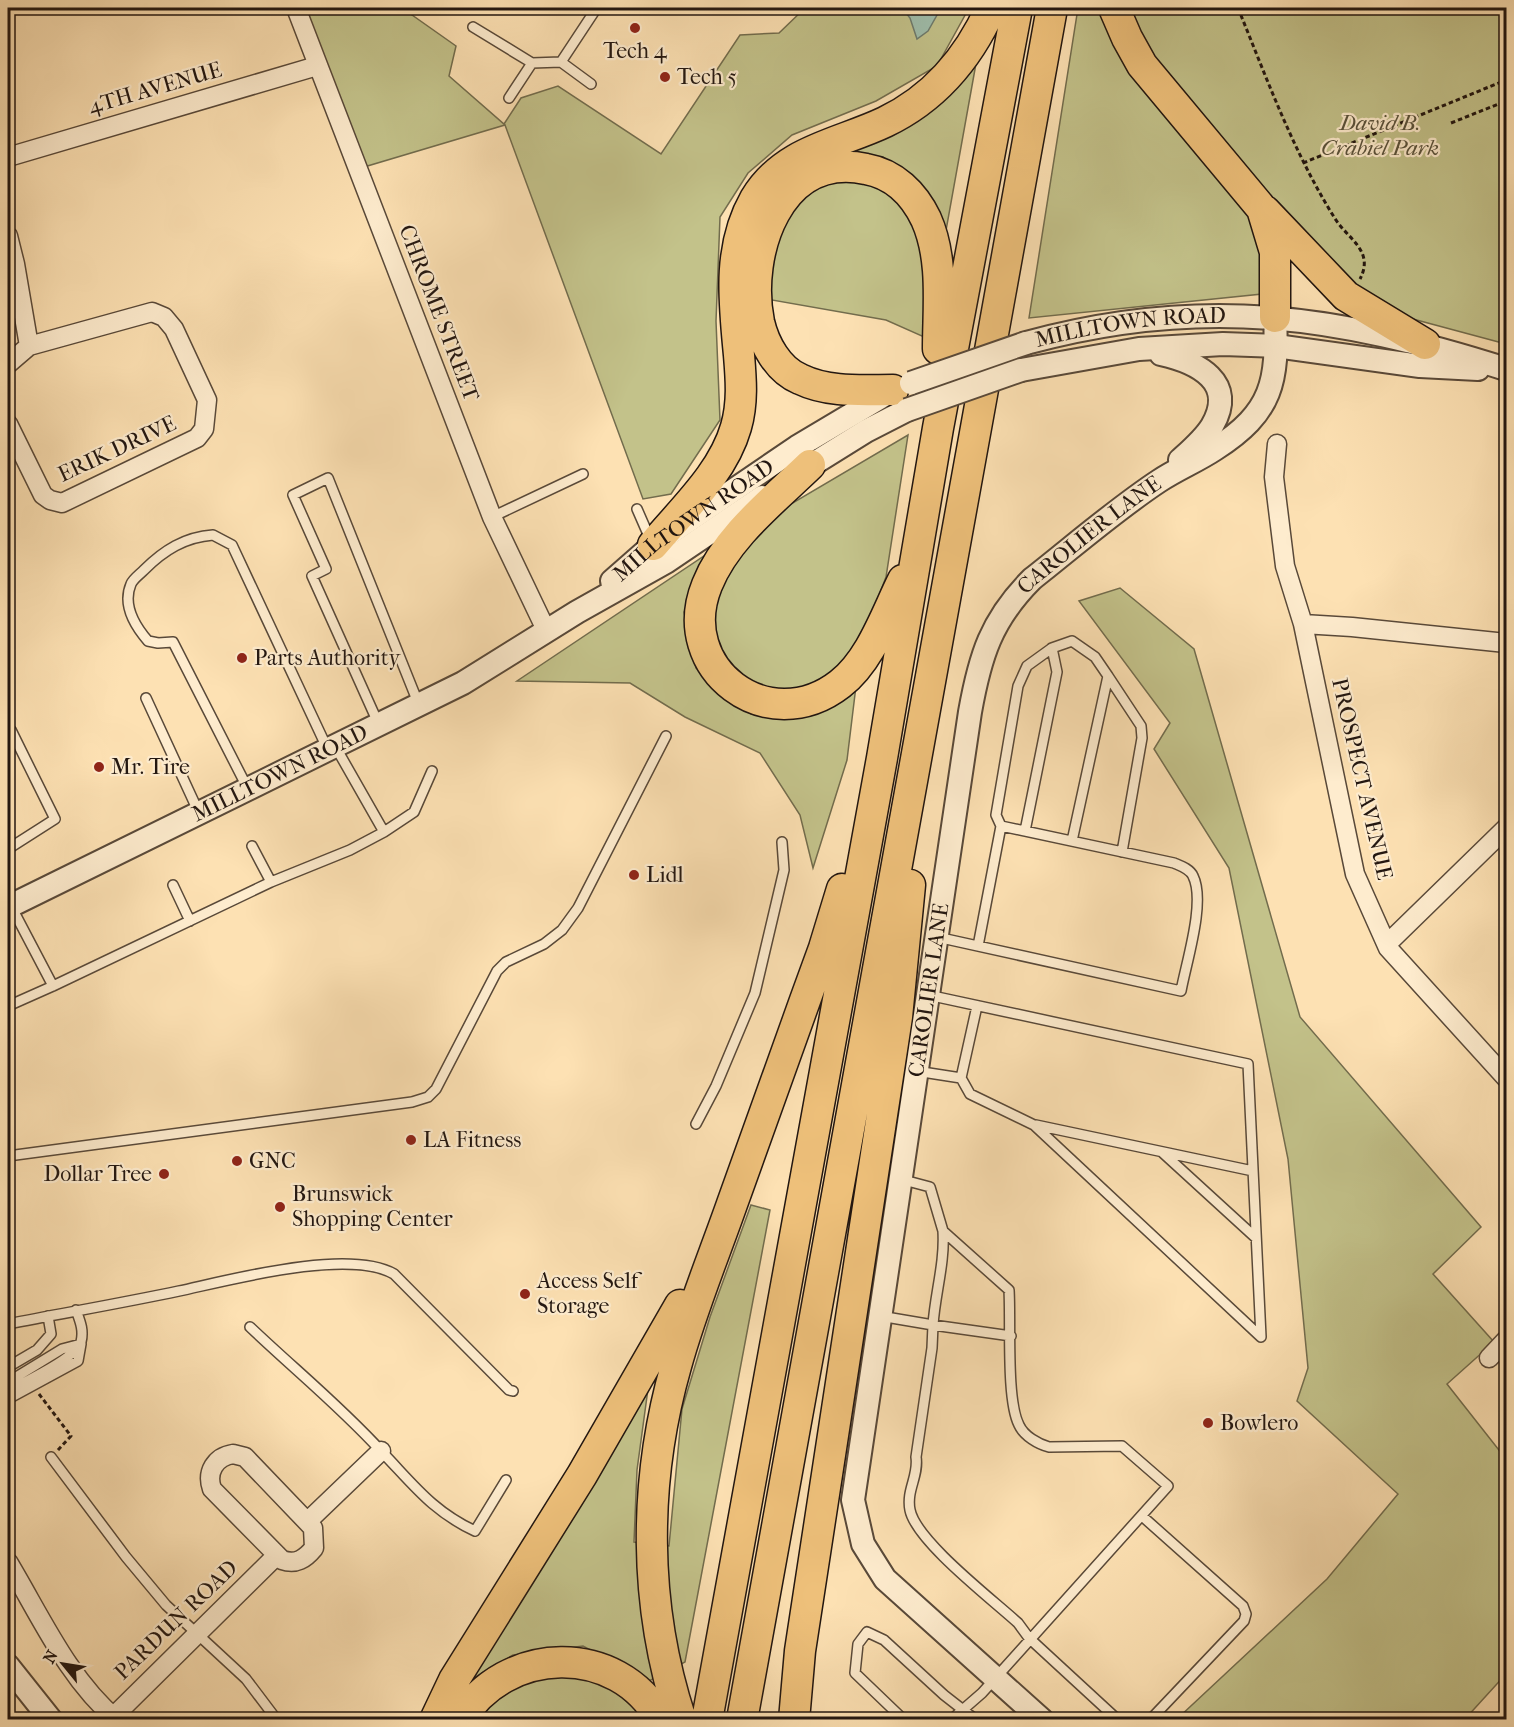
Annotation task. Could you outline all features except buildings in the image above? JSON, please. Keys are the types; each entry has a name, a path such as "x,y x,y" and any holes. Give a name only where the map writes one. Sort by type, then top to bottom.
{"highway":[{"path":"653,545 712,474 727,450 737,426 741,392 734,273 738,241 755,199 773,176 797,158 885,122 925,98 968,50 992,8"},
{"path":"707,1719 882,758 938,428 1017,8"},
{"path":"742,1719 1052,8"},
{"path":"1114,8 1142,65 1262,208 1346,296 1425,344"},
{"path":"904,394 830,388 797,378 779,363 760,327 756,279 758,261 769,224 783,199 801,181 830,168 855,166 882,173 912,195 926,220 938,274 938,428"},
{"path":"1262,208 1275,252 1276,331"},
{"path":"810,465 735,541 715,569 703,594 700,622 705,650 717,671 733,687 766,702 791,704 818,697 841,683 866,653 917,550"},
{"path":"794,1719 800,1651 897,1017 932,669"},
{"path":"681,1719 664,1657 654,1595 652,1524 656,1467 663,1418 675,1368 824,948 882,758"},
{"path":"435,1719 459,1672 638,1381 729,1212"},
{"path":"460,1719 479,1694 500,1678 533,1664 561,1661 592,1665 621,1678 646,1699 661,1719"}],"street":[{"name":"CHROME STREET","path":"296,8 492,518 547,632"},
{"name":"4TH AVENUE","path":"8,157 317,66"},
{"path":"8,236 29,346"},
{"name":"ERIK DRIVE","path":"8,364 29,346 152,312 164,317 174,328 207,400 204,429 196,438 62,503 50,500 43,495 8,424"},
{"name":"MILLTOWN ROAD","path":"577,612 653,545 805,441 904,394 1026,344 1081,328 1148,319 1215,315 1420,366 1506,370"},
{"name":"MILLTOWN ROAD","path":"10,901 199,813 463,683 577,612 666,562 810,465 866,431 904,394 1021,370 1139,350 1205,345 1276,331 1361,329 1425,344 1506,370"},
{"name":"CAROLIER LANE","path":"1042,1719 885,1579 870,1558 858,1529 853,1500 975,685 992,632 1007,605 1032,579 1160,481 1215,449 1255,416 1273,381 1276,331"},
{"path":"1139,350 1192,363 1207,372 1218,391 1219,410 1212,427 1160,481"},
{"name":"PROSPECT AVENUE","path":"1277,444 1274,477 1285,566 1303,624 1355,874 1387,944 1506,1078"},
{"path":"1303,624 1506,643"},
{"path":"1387,944 1506,828"},
{"path":"1489,1358 1506,1340"},
{"path":"309,1521 381,1451"},
{"path":"233,1454 245,1457 309,1521 313,1528 315,1541 308,1555 295,1562 282,1560 277,1555 212,1489 210,1475 216,1462 224,1455 233,1454"},
{"name":"PARDUN ROAD","path":"113,1718 277,1555"},
{"path":"8,1562 46,1631 97,1701 113,1718"},
{"path":"8,1666 51,1719"}],"lane":[{"path":"561,62 594,12"},
{"path":"473,27 532,63 561,62 591,84"},
{"path":"509,98 532,63"},
{"path":"492,518 584,474"},
{"path":"379,725 312,576 327,569 293,495 328,478 419,705"},
{"path":"637,509 653,545"},
{"path":"248,789 173,642 158,643 148,640 132,617 128,596 131,583 153,560 179,542 213,535 232,545 332,748 384,832"},
{"path":"978,946 1001,826 996,815 1018,686 1027,666 1052,648 1072,641 1095,657 1141,726 1142,738 1122,852"},
{"path":"1025,831 1057,672 1052,648"},
{"path":"1072,841 1108,676"},
{"path":"146,698 199,813"},
{"path":"8,849 55,819 9,731"},
{"path":"8,1156 389,1105 428,1097 436,1089 497,970 506,962 544,944 562,930 578,908 666,736"},
{"path":"8,1006 271,882 350,850 384,832 414,812 432,771"},
{"path":"937,937 1181,991 1197,909 1193,875 1184,867 1174,863 1001,826"},
{"path":"696,1124 716,1086 755,993 784,870 782,842"},
{"path":"252,846 271,882"},
{"path":"173,885 190,921"},
{"path":"10,901 53,986"},
{"path":"928,995 1248,1064 1261,1337 1034,1125"},
{"path":"977,1006 961,1078 970,1094 1034,1125 1253,1171"},
{"path":"916,1071 961,1078"},
{"path":"1161,1151 1256,1238"},
{"path":"900,1179 930,1187 943,1231 944,1250 916,1457 918,1468 908,1493 912,1519 924,1536 1018,1623 1029,1638 1118,1719"},
{"path":"943,1231 1009,1290 1014,1407 1022,1430 1049,1447 1122,1446 1168,1486 995,1678 951,1719"},
{"path":"8,1324 180,1291 249,1274 351,1263 382,1267 394,1274 509,1390 513,1391"},
{"path":"8,1400 78,1361 83,1327 76,1310"},
{"path":"8,1367 37,1350 51,1334 48,1316"},
{"path":"879,1316 1011,1336"},
{"path":"250,1328 381,1451 421,1496 450,1520 475,1531 506,1480"},
{"path":"8,1382 62,1349 81,1344"},
{"path":"8,1391 72,1354 81,1344"},
{"path":"51,1457 126,1557 166,1605 246,1679 278,1719"},
{"path":"1142,1516 1243,1606 1246,1614 1244,1622 1150,1719"},
{"path":"904,1719 855,1673 858,1644 867,1632 884,1640 976,1719"}],"path":[{"path":"1238,8 1303,163 1335,219 1362,248 1366,260 1364,272 1356,288"},
{"path":"1499,8 1506,26"},
{"path":"1303,163 1506,80"},
{"path":"1451,123 1506,101"},
{"path":"49,1377 39,1393 71,1436 51,1457"}],"green space":[{"path":"305,8 402,8 456,46 449,76 504,124 521,98 558,86 661,154 740,35 779,33 805,8 969,8 937,66 876,101 792,135 748,173 720,217 716,321 720,420 671,494 643,499 505,125 364,167"},
{"path":"1078,8 1102,8 1244,204 1266,251 1262,294 1029,318"},
{"name":"David B. Crabiel Park","path":"1125,8 1506,8 1506,344 1398,315 1337,278 1133,34"},
{"path":"977,58 945,236 918,186 883,157 830,156"},
{"path":"866,180 896,194 918,227 928,277 924,337 886,320 766,299 770,246 791,204 827,181"},
{"path":"908,435 886,577 860,645 824,684 777,694 738,676 717,653 711,613 736,555 784,508"},
{"path":"716,548 684,612 696,668 751,714 817,712 856,686 847,760 813,868 800,815 760,753 685,717 630,683 517,681"},
{"path":"1120,588 1194,649 1300,1017 1481,1227 1433,1274 1494,1342 1447,1384 1506,1459 1506,1674 1465,1719 1177,1719 1327,1579 1398,1494 1297,1401 1308,1368 1288,1159 1229,868 1154,749 1170,723 1079,601"},
{"path":"751,1205 770,1210 685,1662 649,1681 583,1646 513,1655 458,1687 648,1389 637,1470 634,1542 669,1546 682,1409 710,1317"},
{"path":"552,1671 606,1683 647,1720 471,1720 487,1699"}],"shaded area":[{"path":"902,8 941,8 928,31 917,39 910,18"}],"place":[{"name":"Tech 4","path":"635,28"},
{"name":"Tech 5","path":"665,77"},
{"name":"Parts Authority","path":"242,658"},
{"name":"Mr. Tire","path":"99,767"},
{"name":"Lidl","path":"634,875"},
{"name":"LA Fitness","path":"411,1140"},
{"name":"GNC","path":"237,1161"},
{"name":"Dollar Tree","path":"164,1174"},
{"name":"Brunswick Shopping Center","path":"280,1207"},
{"name":"Access Self Storage","path":"525,1294"},
{"name":"Bowlero","path":"1208,1423"}]}
